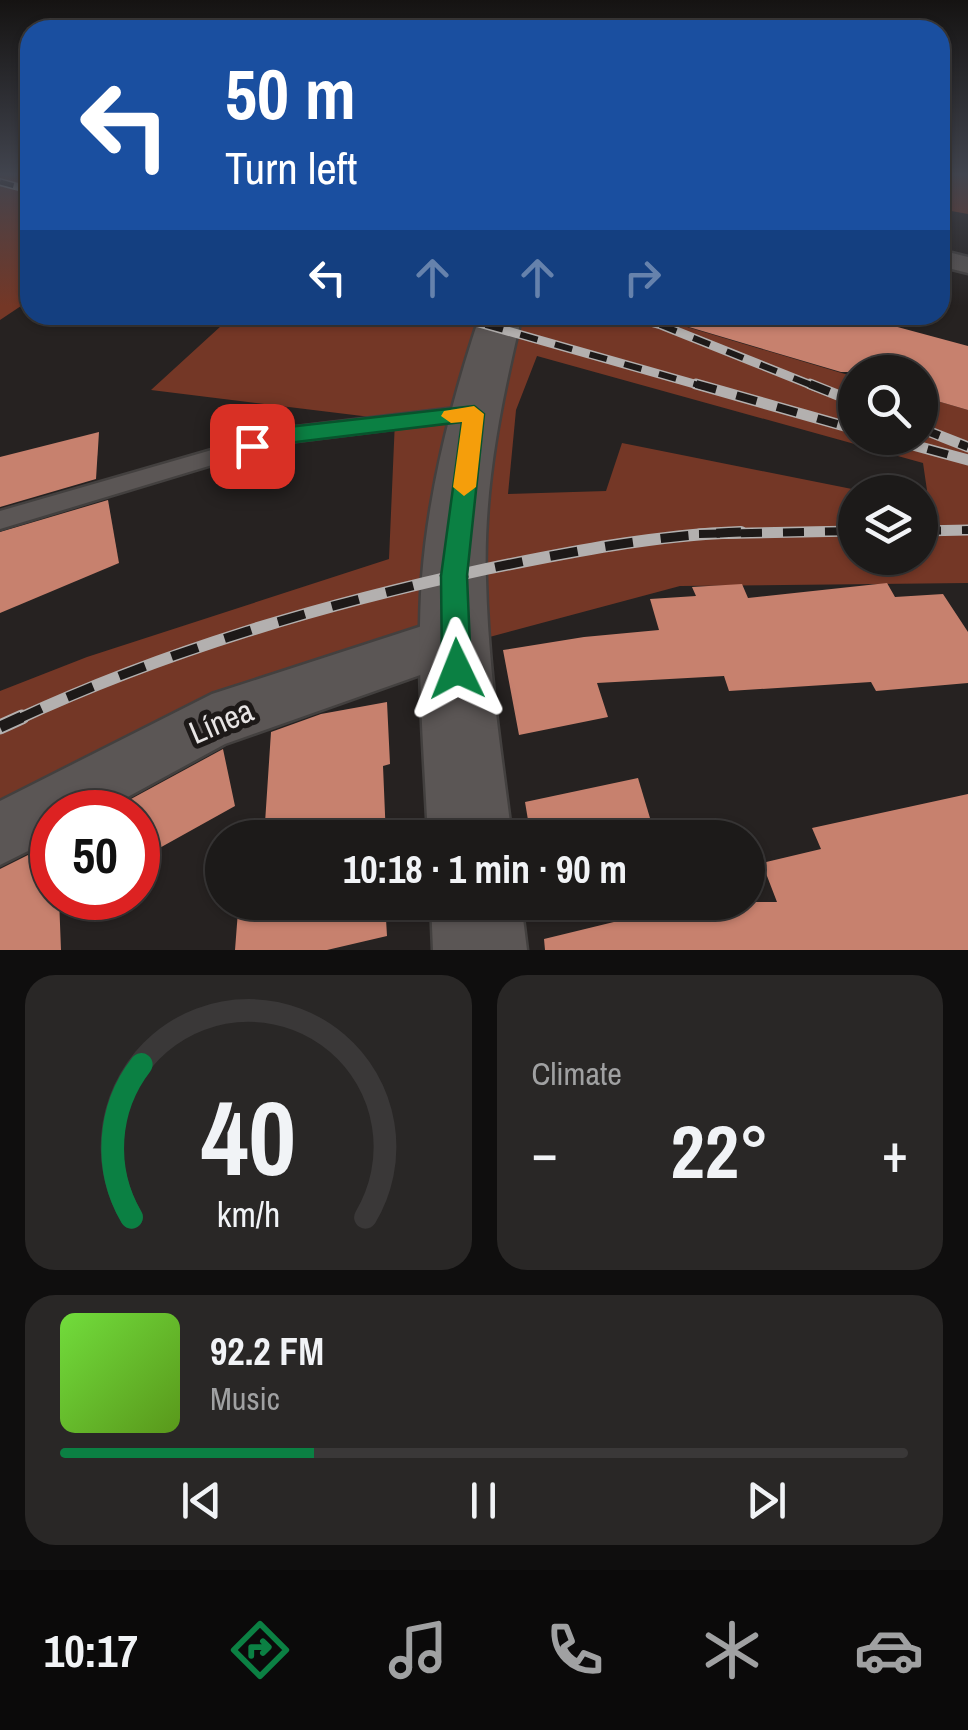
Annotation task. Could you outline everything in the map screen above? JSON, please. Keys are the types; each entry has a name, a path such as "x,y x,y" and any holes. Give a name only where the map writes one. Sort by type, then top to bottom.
{"main road":[{"path":"469,820 454,576 474,414 502,325"},
{"path":"478,920 480,950"}],"street":[{"name":"Línea","path":"0,834 212,721 456,639"}],"lane":[{"path":"0,520 288,435 474,414"}],"shaded area":[{"path":"0,217 20,217 20,307 0,320"},
{"path":"222,325 681,325 838,372 838,439 537,356 516,410 508,494 606,491 622,443 838,486 838,575 938,575 938,475 925,475 923,463 894,455 938,455 938,401 968,410 968,583 680,586 224,708 71,790 30,790 30,812 0,828 0,691 87,657 389,559 395,420 151,390"}],"building":[{"path":"682,325 890,325 968,346 968,410 938,401 938,355 838,355 838,371"},
{"path":"99,432 96,479 0,507 0,457"},
{"path":"108,500 119,563 0,613 0,532"},
{"path":"887,583 895,597 943,594 968,632 968,683 876,691 871,682 729,691 724,676 597,683 608,717 519,735 503,650 659,630 650,599 696,596 692,587 742,584 748,598"},
{"path":"387,702 390,764 383,766 385,820 265,820 271,732 321,714"},
{"path":"223,749 235,806 160,848 160,790 148,790"},
{"path":"638,778 651,820 528,820 525,802"},
{"path":"968,794 968,950 545,950 544,939 622,920 765,920 765,902 777,902 765,862 821,849 812,828"},
{"path":"30,854 30,920 60,920 61,950 0,950 0,869"},
{"path":"237,920 386,920 387,936 327,950 235,950"}],"railway":[{"path":"486,325 705,387"},
{"path":"661,325 816,387"},
{"path":"696,384 838,424"},
{"path":"810,384 838,395"},
{"path":"938,435 968,447"},
{"path":"938,452 968,460"},
{"path":"938,531 968,530"},
{"path":"721,534 838,531"},
{"path":"721,534 741,532"},
{"path":"699,534 721,534"},
{"path":"16,720 188,651 365,598 581,551 721,534"},
{"path":"0,727 22,717"}],"slow traffic":[{"path":"451,416 474,414 464,487"}],"route":[{"path":"252,446 288,435 474,414 454,576 457,669"}]}
